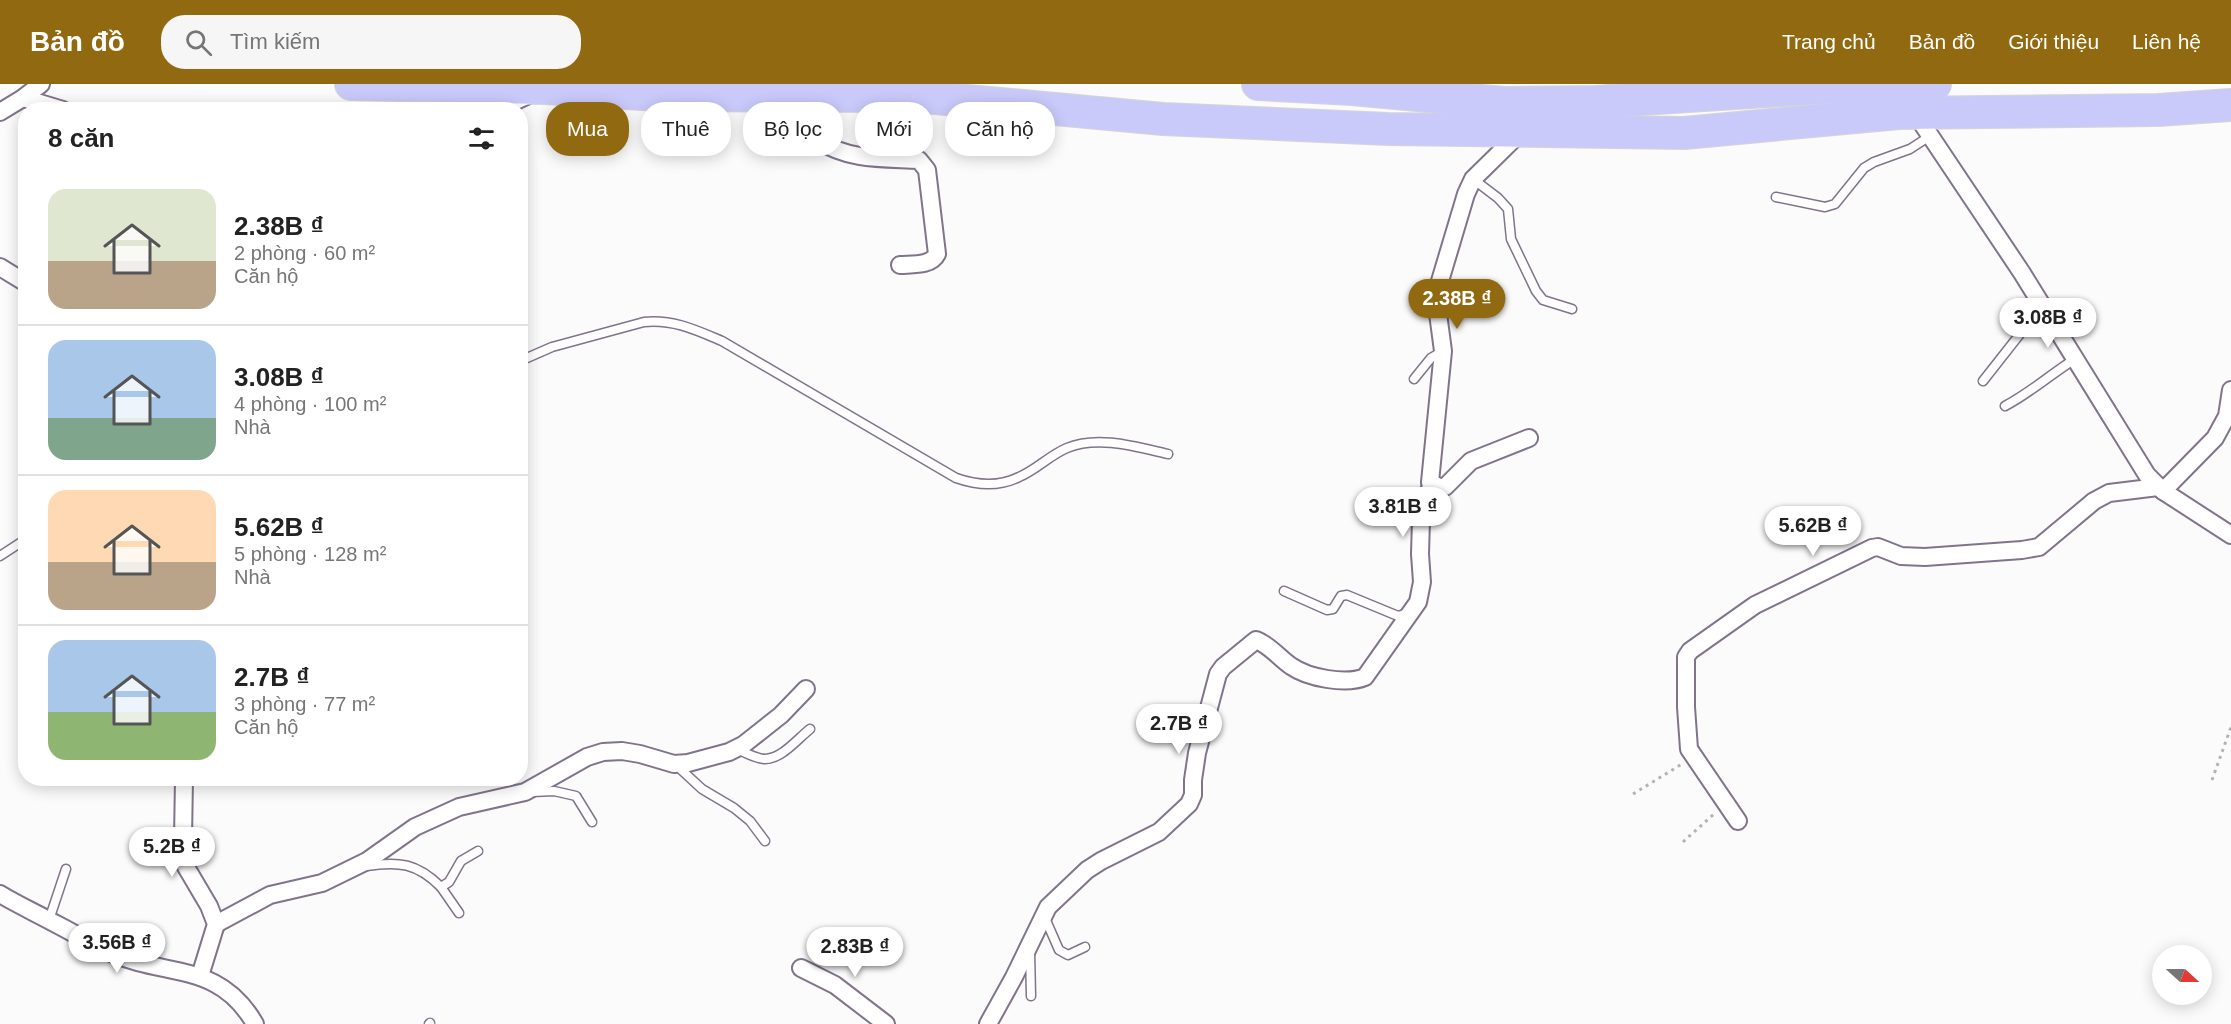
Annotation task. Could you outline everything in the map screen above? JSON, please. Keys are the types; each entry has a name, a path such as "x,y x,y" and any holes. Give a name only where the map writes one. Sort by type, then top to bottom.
{"highway":[{"path":"351,84 545,88 659,94 914,96 1163,119 1388,129 1684,134 1899,113 1922,125 2231,105"},
{"path":"1258,84 1352,89 1504,103 1595,102 1831,87 1935,84"}],"street":[{"path":"0,112 41,84"},
{"path":"1540,103 1553,85"},
{"path":"514,102 545,88"},
{"path":"768,95 821,141 833,147 857,156 919,160 924,165 927,170 937,254 927,263 900,265"},
{"path":"23,98 36,102"},
{"path":"1922,125 2042,306 2147,475 2161,489 2231,535"},
{"path":"988,1024 1048,907 1087,870 1159,832 1189,804 1193,795 1197,753 1218,674 1223,667 1256,640 1301,672 1351,682 1358,680 1365,677 1414,609 1418,602 1422,582 1421,519 1426,497 1432,485 1429,478 1435,440 1443,351 1437,306 1440,281 1466,194 1473,179 1521,132"},
{"path":"0,267 18,278"},
{"path":"1738,821 1689,749 1686,657 1690,651 1755,605 1872,548 1878,547 1901,556 1924,558 2039,547 2094,501 2109,493 2161,489 2215,438 2227,416 2230,400"},
{"path":"1432,485 1445,487 1471,461 1529,438"},
{"path":"216,924 270,895 315,885 351,869 367,861 415,827 459,807 525,792 587,757 603,752 622,751 674,764 688,763 737,748 781,715 806,689"},
{"path":"184,786 183,838 186,867 209,906 216,924 200,976"},
{"path":"0,894 109,952 136,962 200,976 216,982 249,1013 255,1024"},
{"path":"801,968 836,985 886,1024"}],"lane":[{"path":"1776,197 1825,207 1835,204 1864,168 1910,149 1922,125"},
{"path":"1473,179 1498,198 1508,209 1511,239 1536,291 1543,300 1572,309"},
{"path":"1983,381 2042,306"},
{"path":"528,357 552,346 644,322 659,321 690,327 722,341 956,478 972,484 994,484 1019,477 1068,447 1091,443 1117,444 1168,454"},
{"path":"1414,379 1431,357 1443,351"},
{"path":"2005,406 2024,396 2051,374 2075,359"},
{"path":"0,556 18,544"},
{"path":"1284,591 1327,610 1333,609 1341,596 1347,595 1398,616 1404,616 1414,609"},
{"path":"737,748 759,758 777,757 810,729"},
{"path":"674,764 702,789 734,808 750,821 765,841"},
{"path":"525,792 554,791 576,796 592,822"},
{"path":"441,887 448,882 461,861 478,851"},
{"path":"351,869 396,863 412,866 430,876 441,887 459,913"},
{"path":"49,920 66,869"},
{"path":"1044,915 1059,950 1068,955 1085,947"},
{"path":"1030,942 1031,996"}],"path":[{"path":"2212,780 2231,727"},
{"path":"1633,794 1694,757"},
{"path":"1683,842 1726,803"}]}
